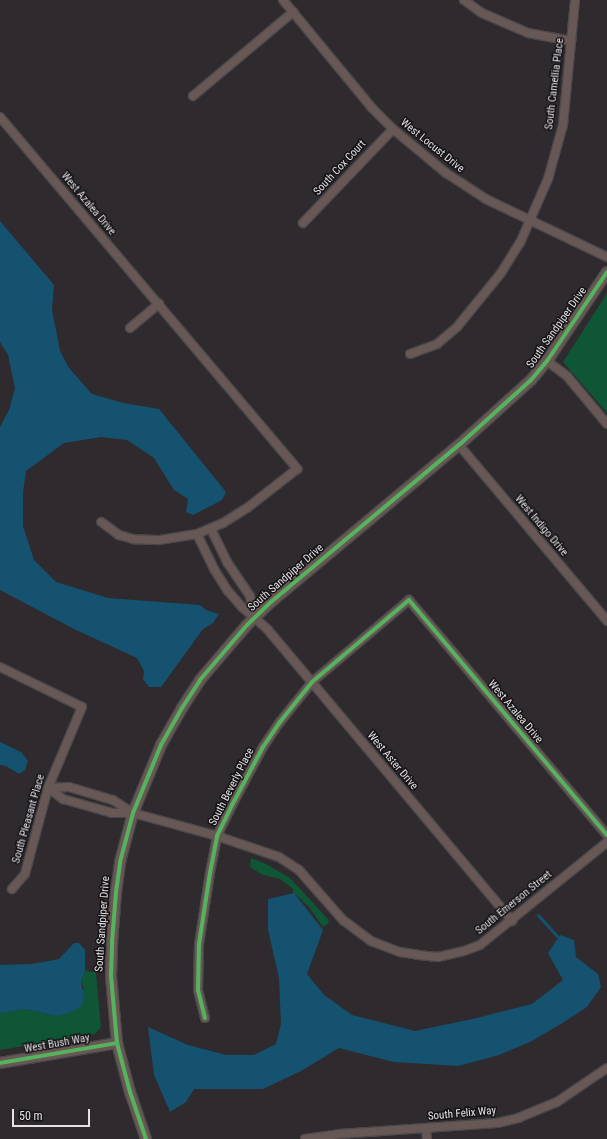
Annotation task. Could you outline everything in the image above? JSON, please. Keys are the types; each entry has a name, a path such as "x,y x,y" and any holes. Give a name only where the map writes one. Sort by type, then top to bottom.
{"street":[{"name":"West Locust Drive","path":"283,0 372,108 446,173 486,199 607,257"},
{"path":"464,0 482,13 528,33 571,42"},
{"name":"South Camellia Place","path":"410,354 437,344 457,327 501,273 520,243 548,179 563,125 575,0"},
{"path":"193,96 293,12"},
{"name":"West Azalea Drive","path":"0,117 297,469 247,508 211,529"},
{"name":"South Cox Court","path":"303,223 393,128"},
{"name":"South Sandpiper Drive","path":"146,1139 130,1092 117,1042 111,976 114,914 120,862 133,813 152,765 182,708 211,666 254,617 514,397 547,361 607,272"},
{"path":"130,328 159,304"},
{"path":"547,361 567,376 607,424"},
{"name":"West Indigo Drive","path":"459,445 607,621"},
{"path":"101,522 119,535 133,540 158,540 197,534 211,529 235,576 250,596 254,617"},
{"name":"West Aster Drive","path":"197,534 223,584 237,603 268,630 512,921"},
{"path":"223,584 235,576"},
{"name":"West Azalea Drive","path":"409,600 607,835"},
{"name":"South Beverly Place","path":"205,1018 198,990 199,944 217,836 263,747 280,722 312,682 409,600"},
{"name":"South Pleasant Place","path":"0,667 82,707 48,788 25,874 12,889"},
{"path":"48,788 69,787 113,800 133,813"},
{"path":"48,788 63,799 112,813 133,813"},
{"name":"South Emerson Street","path":"133,813 217,836 278,857 299,870 343,920 371,941 400,952 438,957 464,951 480,945 512,921 607,842"},
{"name":"West Bush Way","path":"0,1063 117,1042"},
{"name":"South Felix Way","path":"305,1139 338,1134 497,1123 518,1118 557,1102 607,1068"},
{"path":"426,1128 427,1139"}],"green space":[{"path":"607,293 607,413 563,362"},
{"path":"251,858 266,864 290,878 328,919 329,923 323,927 309,907 293,892 293,889 280,879 263,875 250,867"},
{"path":"85,971 96,972 101,1027 95,1034 0,1050 0,1013 25,1009 56,1016 84,989 81,981"}],"water":[{"path":"0,221 54,285 52,310 60,351 69,368 92,394 123,403 159,409 226,492 222,500 193,515 186,512 188,499 174,490 154,458 127,440 101,437 64,443 26,471 23,492 23,526 34,560 56,582 108,598 200,605 206,610 219,614 213,623 203,629 161,687 149,687 143,679 144,671 137,658 76,630 0,590 0,427 9,410 15,388 8,355 0,342"},
{"path":"0,742 21,752 28,761 25,770 19,774 6,766 0,765"},
{"path":"294,893 323,930 307,974 324,995 352,1015 415,1031 477,1018 532,1004 563,980 548,953 560,935 574,940 576,957 598,974 601,987 587,1007 532,1041 499,1055 458,1066 394,1062 339,1048 301,1071 263,1089 194,1089 186,1102 170,1112 154,1075 148,1027 188,1045 226,1055 254,1055 276,1044 281,1024 279,978 268,930 268,899"},
{"path":"74,943 79,943 85,950 85,971 81,981 84,1000 80,1007 69,1013 56,1016 25,1009 0,1013 0,965 32,964 59,959"}],"waterway":[{"path":"538,915 557,936"}],"cycle path":[{"path":"146,1139 130,1092 117,1043 111,976 112,942 120,862 133,813 161,745 200,680 247,625 271,602 459,445 531,380 547,361 607,272"},
{"path":"205,1018 198,990 199,944 217,836 232,805 263,747 280,722 312,682 409,600 607,835"},
{"path":"0,1063 117,1043"}]}
